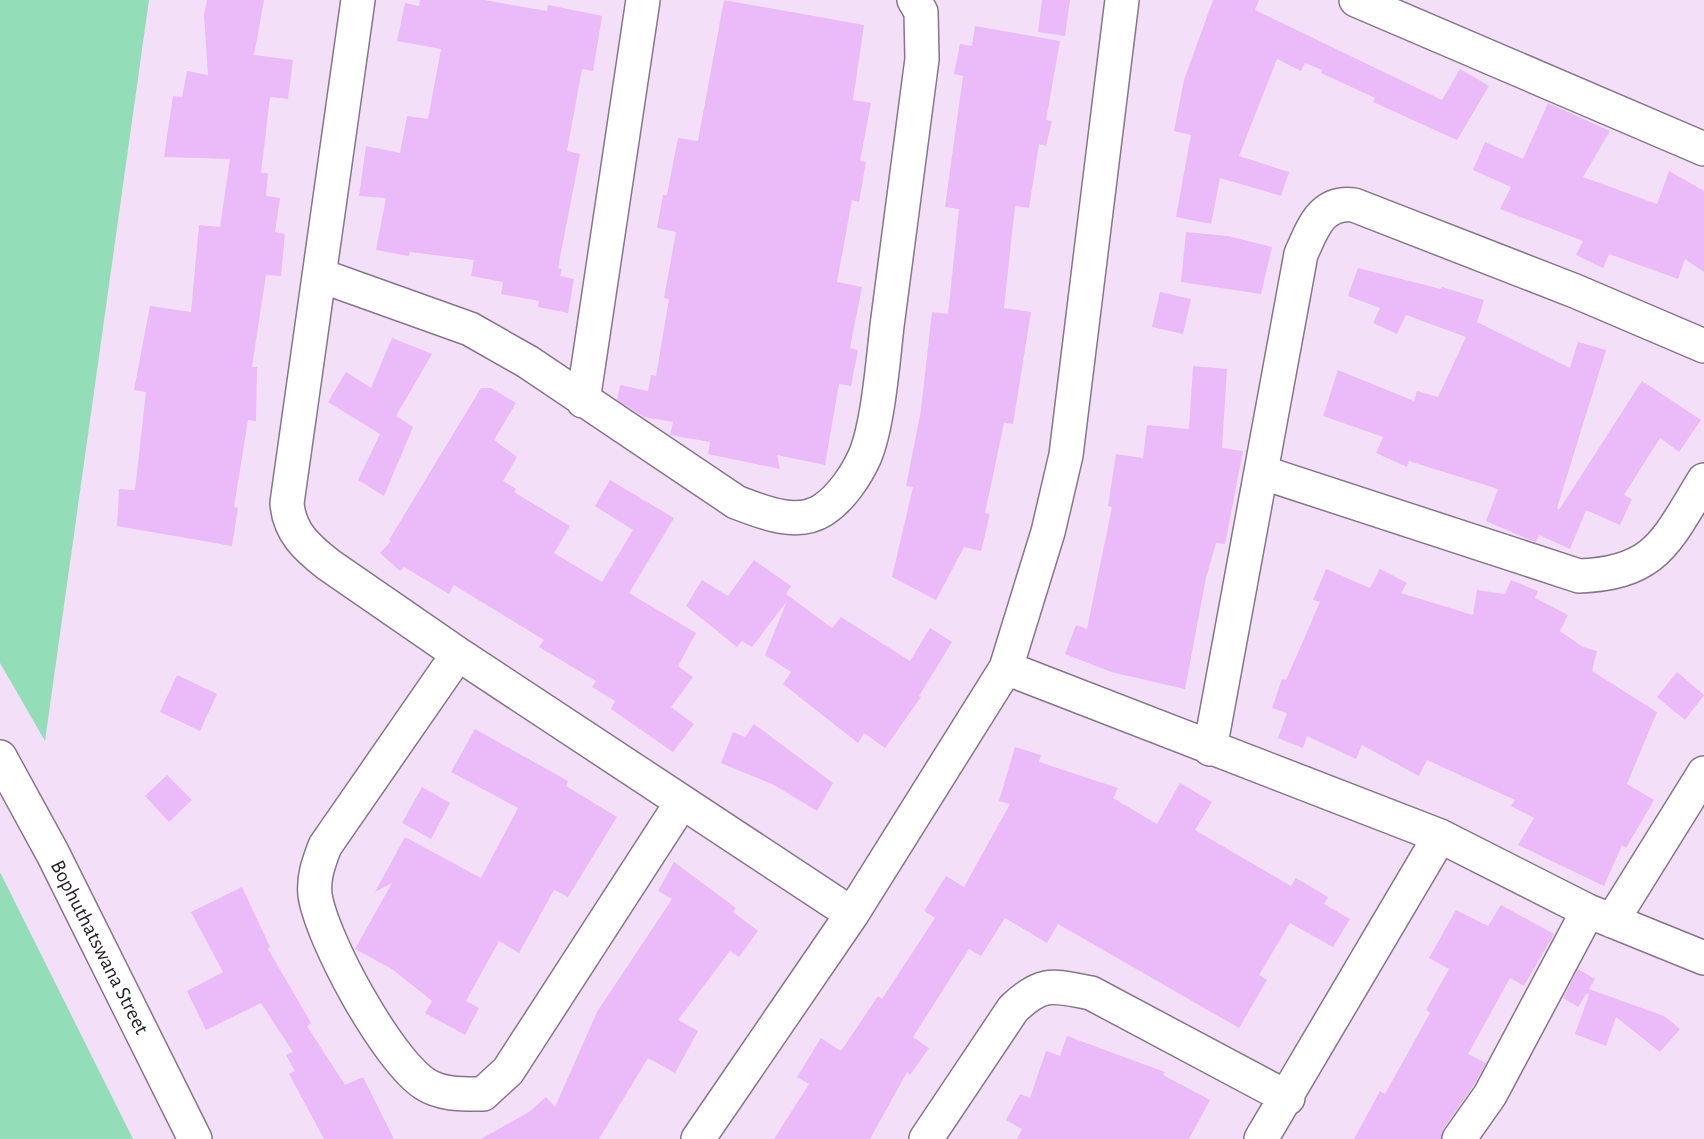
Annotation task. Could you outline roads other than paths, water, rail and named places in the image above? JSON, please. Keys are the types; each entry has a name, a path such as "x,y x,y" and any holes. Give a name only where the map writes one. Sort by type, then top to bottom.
{"street":[{"path":"358,0 287,504 293,528 311,551 329,565 458,654 852,914"},
{"path":"583,401 643,0"},
{"path":"319,275 470,329 528,363 736,502 756,509 801,518 821,511 840,497 864,457 870,439 882,368 922,59 921,12 914,0"},
{"path":"698,1139 852,914 1006,668 1048,532 1066,455 1122,0"},
{"path":"1356,0 1700,142"},
{"path":"1210,749 1301,254 1313,228 1328,208 1336,204 1354,205 1575,291 1704,346"},
{"path":"1261,472 1579,576 1609,575 1629,570 1650,559 1704,480"},
{"path":"458,654 325,846 315,876 315,893 322,925 351,981 407,1069 427,1085 455,1095 483,1094 508,1071 682,802"},
{"path":"1006,668 1210,749 1440,836 1600,916 1704,958"},
{"name":"Bophuthatswana Street","path":"0,758 53,854 195,1139"},
{"path":"1459,1139 1490,1095 1600,916 1704,773"},
{"path":"1261,1139 1288,1098 1440,836"},
{"path":"926,1139 1013,1009 1030,993 1042,988 1056,987 1091,993 1288,1098"}]}
